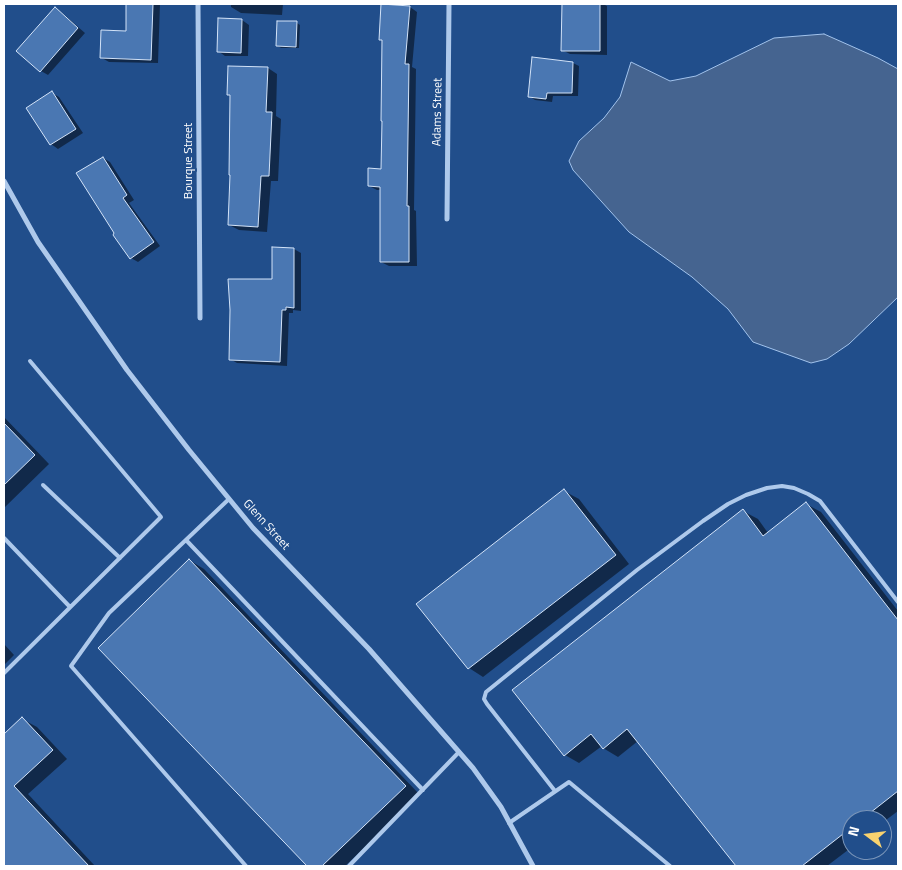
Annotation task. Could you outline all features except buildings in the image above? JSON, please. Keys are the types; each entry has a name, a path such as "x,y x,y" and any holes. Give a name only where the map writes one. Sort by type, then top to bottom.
{"street":[{"name":"Bourque Street","path":"198,4 200,318"},
{"name":"Adams Street","path":"447,220 449,4"},
{"name":"Glenn Street","path":"4,182 38,242 127,370 189,450 254,528 369,649 473,768 501,806 532,866"}],"lane":[{"path":"4,673 161,517 30,361"},
{"path":"43,485 120,558"},
{"path":"555,791 487,704 484,699 486,692 637,570 728,504 767,488 782,486 794,488 808,494 820,501 898,602"},
{"path":"229,499 109,613 71,666 246,866"},
{"path":"4,538 70,607"},
{"path":"186,540 423,790"},
{"path":"350,866 459,752"},
{"path":"510,823 569,782 670,866"}],"water":[{"path":"824,34 898,69 898,297 849,344 827,359 811,363 753,342 728,309 692,277 629,232 573,170 569,161 579,141 604,118 620,97 631,62 670,81 696,76 774,38"}]}
